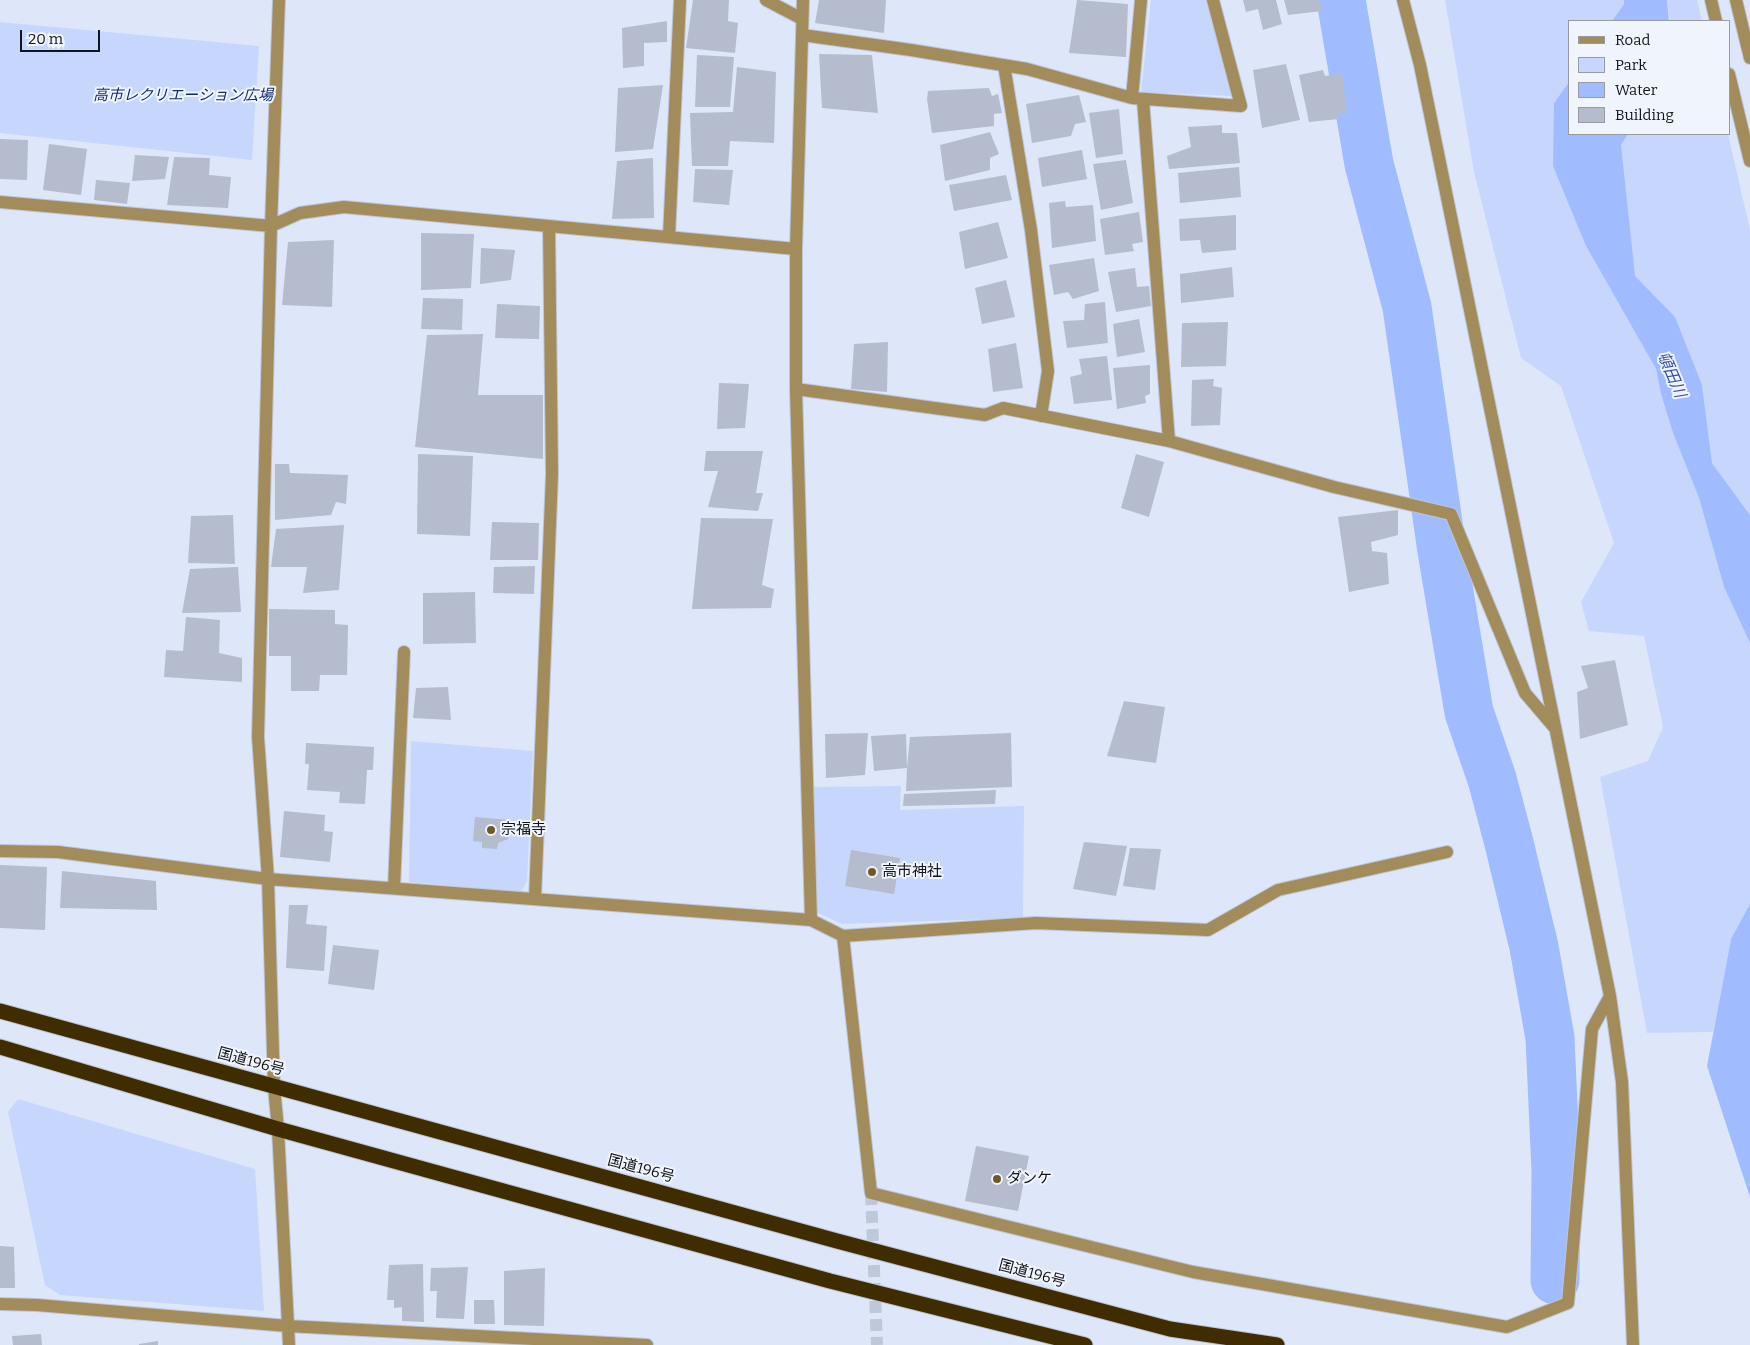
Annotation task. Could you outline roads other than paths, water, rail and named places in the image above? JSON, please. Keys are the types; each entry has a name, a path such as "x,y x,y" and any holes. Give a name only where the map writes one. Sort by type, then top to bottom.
{"highway":[{"name":"国道196号","path":"0,1011 818,1236 1170,1329 1277,1345"},
{"path":"0,1047 278,1129 830,1281 1085,1345"}],"street":[{"path":"279,0 270,226 258,737 268,879 274,1087 278,1129 289,1345"},
{"path":"669,237 680,0"},
{"path":"766,0 802,19"},
{"path":"803,0 796,249 796,389 811,920"},
{"path":"1141,0 1138,99 1169,441"},
{"path":"802,35 1027,69 1138,99 1241,106 1213,0"},
{"path":"1403,0 1420,66 1610,996 1622,1082 1633,1345"},
{"path":"1711,0 1716,20"},
{"path":"1736,0 1750,58"},
{"path":"1004,65 1031,230 1048,371 1041,416"},
{"path":"1730,78 1750,161"},
{"path":"0,202 270,226 300,213 344,207 796,249"},
{"path":"535,899 552,474 549,226"},
{"path":"796,389 985,415 1003,408 1169,441 1334,487 1452,514 1525,693 1556,729"},
{"path":"394,888 404,652"},
{"path":"0,851 58,852 268,879 811,920 843,936 1036,923 1208,930 1278,890 1447,852"},
{"path":"843,936 871,1193 1193,1272 1507,1326 1568,1303 1592,1029 1610,996"},
{"path":"0,1304 47,1306 288,1326 647,1345"}],"water":[{"path":"1624,0 1667,0 1669,20 1613,20 1624,4"},
{"name":"頓田川","path":"1568,83 1568,135 1627,135 1621,145 1635,276 1675,317 1702,385 1712,463 1750,515 1750,643 1724,587 1699,498 1673,433 1661,394 1656,369 1586,246 1553,166 1554,103"},
{"path":"1750,904 1750,1197 1707,1066 1731,939"}],"waterway":[{"path":"1341,0 1369,164 1407,307 1442,551 1469,712 1492,779 1509,843 1534,947 1550,1038 1556,1171 1555,1280"}],"tunnel":[{"path":"871,1193 877,1345"}],"place":[{"name":"宗福寺","path":"491,830"},
{"name":"高市神社","path":"872,872"},
{"name":"ダンケ","path":"997,1179"}],"park label":[{"name":"高市レクリエーション広場","path":"183,96"}]}
